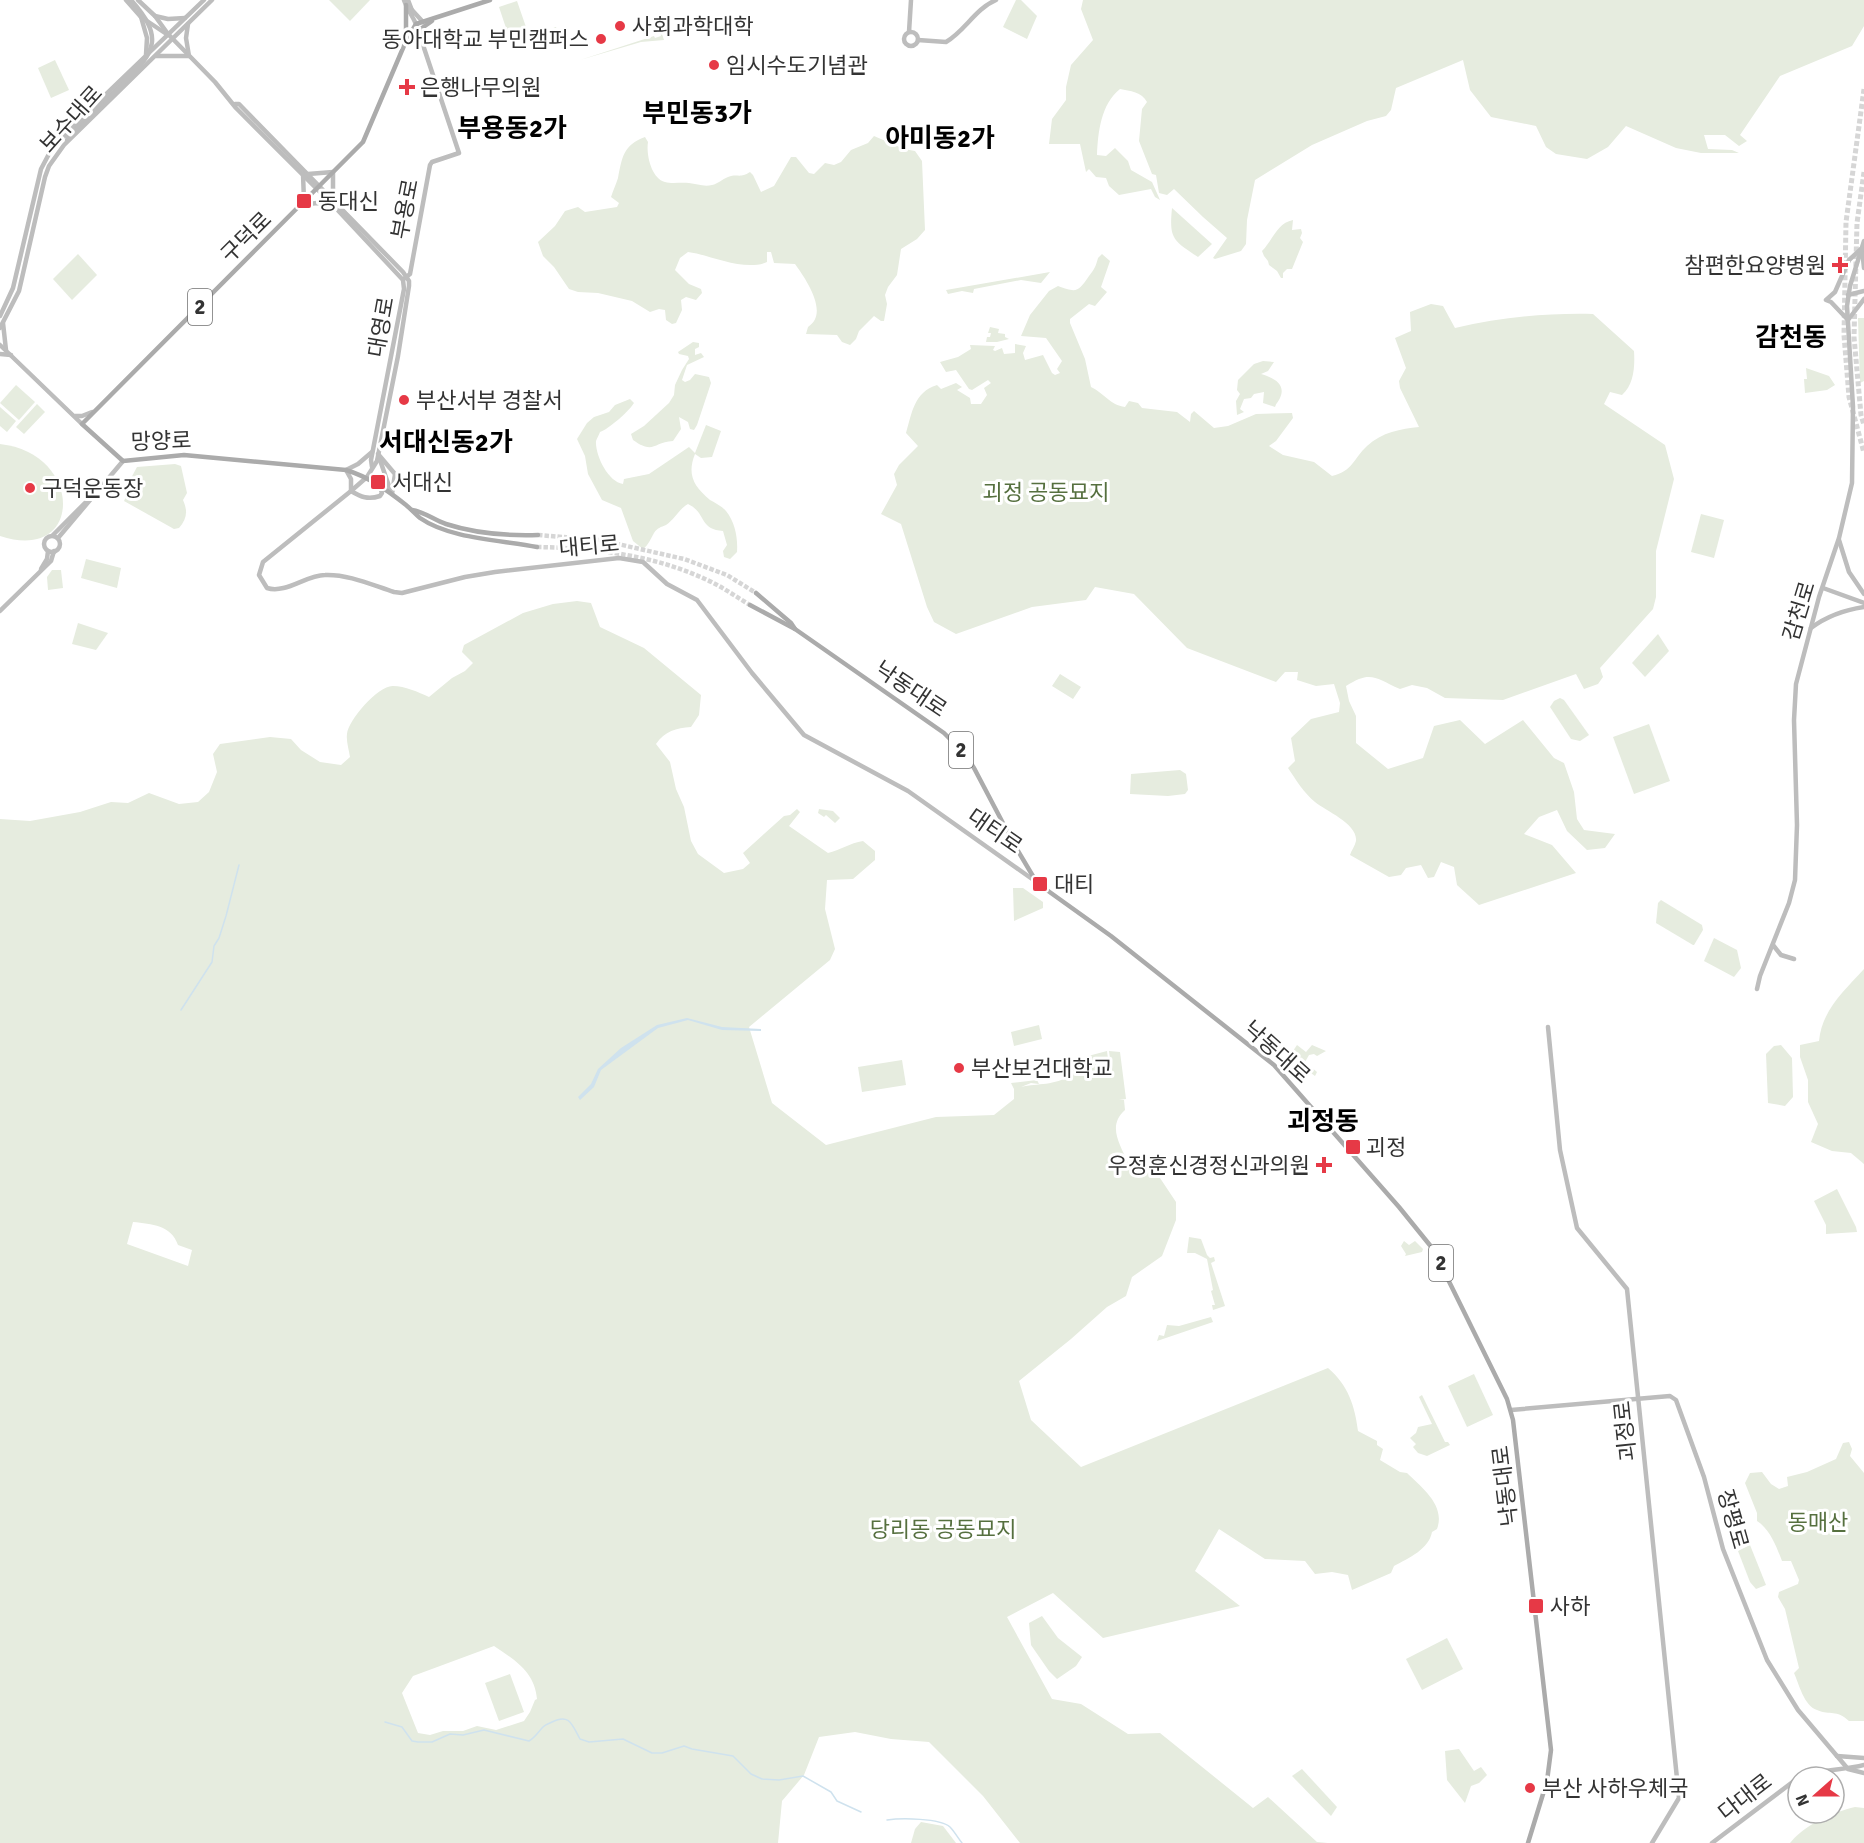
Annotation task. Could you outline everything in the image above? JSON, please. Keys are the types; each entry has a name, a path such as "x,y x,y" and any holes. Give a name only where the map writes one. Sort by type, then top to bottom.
{"main road":[{"name":"대영로","path":"128,0 141,17 168,34"},
{"path":"64,145 71,133 144,63 151,44 150,28 146,19 128,0"},
{"name":"대영로","path":"138,0 235,104 236,108 332,201 405,278 409,286 380,446 367,477"},
{"name":"보수대로","path":"0,316 14,288 22,264 50,166 64,145 156,56 204,0"},
{"name":"보수대로","path":"2,325 19,291 34,192 44,161 63,136 168,34 213,0"},
{"path":"416,24 490,0"},
{"path":"911,0 909,32 904,37 907,45 915,45 918,40"},
{"path":"918,40 946,42 960,32 986,4 996,0"},
{"path":"406,2 409,14 412,13 423,22"},
{"path":"406,2 406,41"},
{"name":"부용로","path":"405,278 410,274 430,165 432,162 459,153 412,13"},
{"path":"155,16 186,21 189,56 156,56"},
{"path":"141,17 147,38 146,56"},
{"path":"406,41 415,34 420,36 422,28 436,17"},
{"name":"구덕로","path":"82,424 363,142 406,41 416,24"},
{"path":"909,32 916,34 918,40"},
{"path":"333,172 332,201 302,203 305,174 333,172"},
{"name":"감천로","path":"1757,989 1790,903 1795,880 1797,825 1795,700 1798,674 1850,495 1853,471 1853,407 1848,296 1864,241"},
{"path":"1862,249 1864,268"},
{"path":"1862,249 1849,260 1835,292 1826,300 1848,320 1864,299"},
{"name":"대영로","path":"372,467 371,460 405,278"},
{"path":"1848,296 1864,291"},
{"path":"2,325 6,350"},
{"name":"망양로","path":"0,345 123,461 184,455 346,470 367,477"},
{"path":"0,354 11,355"},
{"path":"73,415 85,415 100,408"},
{"path":"374,449 365,459 346,470 351,479 351,491 366,498 376,498 382,493 379,485"},
{"path":"378,454 392,494"},
{"path":"378,454 395,474 392,494"},
{"path":"40,572 47,559 48,551 44,542 47,537 55,536 123,461"},
{"path":"367,477 392,494 420,518 455,532 537,547"},
{"name":"대티로","path":"367,477 263,562 259,575 267,588 279,590 315,576 327,574 343,576 394,592 402,592 495,572 605,559 637,560 651,568 667,584 697,600 804,735 908,791 1037,883"},
{"path":"412,510 466,530 493,535 538,535"},
{"path":"48,551 54,551 60,547 55,536"},
{"path":"1839,538 1849,572 1864,594"},
{"path":"0,611 51,561 54,551"},
{"path":"1823,588 1864,603"},
{"name":"낙동대로","path":"756,593 795,629"},
{"name":"낙동대로","path":"750,604 795,629 922,716 959,747 974,768 1037,883 1111,936 1274,1065 1338,1136 1433,1249 1511,1410 1551,1750 1547,1781 1528,1843"},
{"path":"1811,628 1824,618 1847,610 1864,608"},
{"path":"1773,945 1781,956 1794,959"},
{"name":"괴정로","path":"1548,1027 1560,1150 1577,1228 1627,1289 1679,1798 1652,1843"},
{"name":"장평로","path":"1511,1410 1670,1396 1676,1400 1704,1477 1723,1550 1767,1660 1797,1710 1848,1769"},
{"path":"1837,1756 1864,1758"},
{"name":"다대로","path":"1848,1769 1864,1765"},
{"path":"1848,1769 1864,1773"},
{"name":"다대로","path":"1712,1843 1786,1788"}],"green space":[{"path":"329,0 370,0 350,21"},
{"path":"1016,0 1021,0 1037,16 1027,39 1003,27"},
{"path":"1083,0 1864,0 1864,26 1852,46 1780,76 1740,135 1747,141 1739,146 1725,135 1704,135 1708,149 1732,150 1739,153 1701,153 1676,148 1626,126 1608,147 1587,159 1556,154 1546,147 1536,126 1491,117 1470,90 1463,60 1396,88 1391,110 1386,116 1367,121 1312,145 1255,180 1247,220 1246,244 1241,251 1215,259 1213,258 1227,238 1174,189 1167,195 1159,193 1156,175 1152,174 1139,141 1142,109 1147,102 1142,96 1120,89 1114,95 1102,119 1097,155 1106,156 1115,148 1128,161 1131,170 1152,182 1160,200 1155,197 1151,189 1119,195 1109,186 1106,178 1096,177 1089,169 1086,172 1080,144 1049,144 1052,119 1066,100 1066,87 1071,65 1093,40 1081,9"},
{"path":"517,1 526,27 510,32 507,31 499,7"},
{"path":"656,16 664,40 641,42 580,60 654,36 655,38 661,36 660,33 655,34 652,26 657,24 654,17"},
{"path":"556,27 559,36 546,41 543,32"},
{"path":"55,60 69,90 51,98 38,68"},
{"path":"874,136 904,149 915,151 922,161 925,230 917,239 901,249 897,275 885,295 887,304 884,321 874,316 859,331 856,339 850,345 842,342 837,335 806,334 817,313 809,286 795,264 774,263 771,252 767,252 767,262 748,265 688,252 680,258 675,270 689,284 701,289 702,293 696,300 686,297 681,300 682,310 676,323 672,324 666,320 665,310 650,312 632,301 569,289 554,267 543,256 538,242 555,226 565,211 578,207 585,212 617,207 619,203 611,197 622,158 632,144 645,137 653,171 660,180 709,186 728,177 750,172 761,192 774,186 791,157 796,157 809,173 814,174 825,163 834,165 841,162 851,150 868,143"},
{"path":"1172,208 1212,244 1198,257 1174,238 1171,226"},
{"path":"1293,220 1292,230 1301,229 1300,238 1303,242 1292,269 1287,269 1281,278 1277,271 1269,265 1262,251 1279,228"},
{"path":"78,254 97,275 72,300 53,279"},
{"name":"괴정 공동묘지","path":"1102,254 1110,261 1101,287 1107,292 1095,306 1089,304 1070,319 1085,359 1091,387 1120,406 1125,407 1129,401 1138,403 1142,408 1177,412 1190,422 1194,411 1214,428 1228,426 1256,414 1292,413 1293,418 1276,441 1269,446 1283,455 1314,462 1332,476 1349,468 1367,446 1379,437 1399,430 1419,427 1400,388 1399,381 1406,368 1395,338 1411,331 1410,312 1431,304 1443,306 1455,328 1524,316 1593,314 1634,351 1634,369 1629,386 1622,395 1610,392 1604,404 1665,445 1674,479 1656,551 1656,597 1653,609 1600,668 1603,677 1598,684 1584,689 1576,674 1503,700 1445,698 1427,688 1412,685 1400,689 1373,677 1361,678 1346,686 1349,701 1356,716 1356,743 1388,769 1423,758 1434,726 1460,720 1485,744 1523,720 1554,758 1564,763 1574,792 1577,819 1584,830 1615,834 1605,848 1587,850 1567,831 1557,810 1539,817 1524,834 1552,845 1576,873 1479,905 1457,885 1454,867 1441,862 1434,877 1428,878 1421,865 1406,868 1401,875 1389,877 1350,855 1356,841 1352,829 1311,798 1288,768 1295,761 1291,738 1311,719 1339,712 1340,703 1334,684 1316,686 1297,680 1298,672 1285,672 1276,682 1187,648 1134,594 1095,587 1086,600 1032,607 956,634 934,622 927,607 901,524 881,514 897,485 894,474 899,465 918,446 906,433 915,404 929,388 937,385 941,389 956,383 962,387 957,390 970,398 971,404 981,404 987,395 984,388 991,383 988,380 972,390 969,389 956,370 946,372 940,362 958,357 971,349 970,345 995,346 993,350 1002,348 1004,354 1015,353 1015,344 1026,346 1023,353 1025,360 1043,355 1052,373 1055,375 1060,373 1057,369 1062,361 1046,338 1021,336 1030,315 1049,291 1058,286 1069,290 1079,288 1092,272"},
{"path":"1050,272 1041,283 1021,280 974,289 973,293 962,291 948,294 946,290"},
{"path":"1858,318 1864,318 1864,381 1860,383"},
{"path":"990,327 999,329 998,333 1005,334 1005,337 1009,339 986,342 987,337 990,337 991,333 988,333"},
{"path":"693,342 699,343 699,347 695,349 695,355 701,353 704,357 687,365 682,380 685,382 690,380 695,374 709,377 711,383 697,425 694,430 690,429 688,422 679,417 681,429 673,441 645,447 633,440 631,434 644,426 669,403 674,395 675,385 689,359 688,356 678,352"},
{"path":"1263,361 1274,362 1268,371 1261,374 1280,385 1282,393 1280,399 1275,407 1263,403 1264,392 1254,394 1251,398 1244,399 1240,409 1244,412 1237,415 1236,401 1240,394 1237,390 1238,380 1254,364"},
{"path":"1806,368 1829,376 1835,385 1827,390 1805,393"},
{"path":"16,385 35,402 19,420 0,403"},
{"path":"630,399 634,403 613,424 600,432 596,441 604,467 617,482 623,484 624,479 649,474 689,447 695,453 706,425 721,431 712,457 701,458 695,454 692,474 699,490 724,509 732,520 737,552 730,559 724,557 723,551 727,545 723,531 715,530 706,524 698,512 688,504 669,523 656,530 643,549 633,541 621,508 602,500 588,474 585,456 577,439 587,423 594,417 609,412 615,405"},
{"path":"37,404 45,412 24,434 16,427"},
{"path":"0,407 16,421 7,432 0,426"},
{"name":"구덕운동장","path":"0,444 28,452 47,466 59,484 63,504 59,522 47,535 28,540 0,536"},
{"path":"175,464 181,466 187,493 183,500 186,508 184,521 179,528 174,529 124,501 133,482 130,480 137,467"},
{"path":"1701,514 1724,520 1714,558 1691,552"},
{"path":"86,559 121,568 117,588 81,578"},
{"path":"52,570 61,570 63,588 48,590 47,577"},
{"name":"당리동 공동묘지","path":"577,601 591,603 600,627 644,648 701,695 699,715 691,727 671,731 656,744 670,762 676,789 684,807 691,841 698,854 724,873 743,869 750,863 743,853 784,816 790,815 797,809 800,812 789,826 828,853 863,841 875,851 875,860 853,879 827,880 825,909 835,949 830,960 749,1027 772,1103 826,1145 936,1117 994,1115 1014,1099 1014,1089 1011,1083 1037,1080 1039,1084 1031,1083 1021,1087 1059,1081 1072,1075 1069,1061 1107,1051 1110,1074 1112,1074 1109,1051 1120,1052 1126,1099 1119,1100 1124,1100 1125,1110 1117,1122 1119,1142 1128,1163 1160,1178 1176,1202 1176,1220 1162,1256 1132,1277 1126,1296 1107,1307 1019,1381 1031,1420 1081,1467 1328,1368 1341,1382 1349,1396 1358,1431 1377,1441 1377,1445 1383,1449 1380,1460 1400,1472 1407,1473 1431,1497 1439,1520 1437,1529 1432,1532 1423,1548 1394,1566 1391,1573 1352,1590 1348,1575 1332,1572 1315,1574 1305,1561 1265,1559 1219,1529 1195,1571 1240,1606 1103,1638 1053,1593 1007,1617 1052,1699 1081,1704 1128,1734 1160,1733 1253,1808 1268,1797 1317,1842 1328,1843 1020,1843 983,1796 929,1742 891,1739 855,1732 819,1737 804,1775 782,1801 778,1843 0,1843 0,819 30,821 80,812 111,802 128,803 149,793 179,804 198,802 209,792 217,772 213,754 220,744 270,737 291,739 301,750 320,762 341,765 350,757 347,734 353,720 365,704 380,691 387,687 398,686 429,697 473,663 462,652 464,645 523,613 553,604","holes":["133,1222 166,1229 178,1245 192,1250 188,1266 127,1244","494,1646 523,1668 532,1681 537,1699 524,1721 496,1730 477,1726 463,1731 443,1731 430,1735 418,1733 402,1693 413,1676"]},
{"path":"78,623 108,633 96,650 72,644"},
{"path":"1658,634 1669,651 1645,677 1632,663"},
{"path":"1060,674 1081,687 1073,699 1052,686"},
{"path":"1560,698 1564,700 1589,735 1580,741 1571,739 1550,707"},
{"path":"1649,724 1670,781 1634,794 1613,737"},
{"path":"1180,770 1186,774 1188,790 1185,794 1168,796 1130,794 1131,774"},
{"path":"819,809 833,811 840,818 835,823 826,815 824,817 818,813"},
{"path":"1013,888 1023,888 1043,902 1043,908 1014,921"},
{"path":"1661,900 1702,925 1703,930 1694,945 1656,923 1658,903"},
{"path":"1714,938 1737,950 1741,968 1734,977 1704,961"},
{"path":"1864,969 1864,1164 1851,1153 1832,1151 1811,1142 1818,1124 1808,1102 1808,1080 1800,1057 1800,1045 1819,1041 1829,1010"},
{"path":"1039,1025 1042,1039 1014,1046 1011,1032"},
{"path":"1297,1045 1306,1052 1312,1045 1326,1051 1317,1056 1309,1055 1305,1062 1317,1072 1315,1076 1289,1057"},
{"path":"1781,1045 1792,1058 1793,1097 1785,1106 1768,1103 1766,1054 1774,1046"},
{"path":"902,1060 906,1085 862,1092 858,1067"},
{"path":"1837,1189 1857,1232 1826,1234 1826,1225 1814,1201"},
{"path":"1189,1237 1201,1239 1207,1255 1210,1258 1214,1257 1215,1261 1211,1263 1225,1306 1213,1310 1212,1305 1215,1305 1207,1259 1195,1253 1187,1253"},
{"path":"1404,1241 1409,1245 1415,1241 1423,1249 1422,1252 1405,1256 1401,1246"},
{"path":"1211,1317 1213,1322 1157,1341 1159,1335 1164,1336 1167,1325 1179,1326"},
{"path":"1474,1374 1493,1415 1467,1427 1448,1386"},
{"path":"1422,1395 1445,1442 1450,1445 1427,1456 1418,1453 1413,1447 1416,1444 1410,1438 1416,1433 1418,1427 1432,1424 1419,1397"},
{"name":"동매산","path":"1849,1442 1852,1449 1850,1456 1864,1473 1864,1721 1849,1721 1840,1715 1812,1708 1802,1694 1794,1673 1799,1668 1785,1609 1778,1597 1779,1592 1798,1584 1799,1580 1791,1561 1782,1561 1769,1534 1757,1521 1757,1513 1745,1483 1750,1473 1762,1472 1771,1484 1779,1489 1788,1486 1787,1477 1807,1472 1836,1459 1843,1443"},
{"path":"1750,1545 1766,1585 1756,1589 1750,1582 1738,1551"},
{"path":"1042,1616 1058,1638 1082,1657 1076,1666 1057,1679 1031,1645 1029,1623"},
{"path":"1447,1638 1463,1669 1422,1690 1406,1659"},
{"path":"510,1674 524,1712 499,1721 485,1683"},
{"path":"1459,1749 1474,1771 1481,1767 1487,1775 1479,1783 1471,1786 1465,1803 1447,1780 1445,1751"},
{"path":"1302,1769 1337,1807 1331,1816 1292,1776"},
{"path":"1855,1807 1864,1808 1864,1843 1790,1843 1811,1825 1846,1825 1846,1810"},
{"path":"921,1822 943,1826 956,1843 911,1843 915,1829"}],"water":[{"path":"687,1018 722,1027 761,1029 761,1031 722,1030 688,1020 658,1028 601,1070 594,1087 580,1100 578,1097 591,1084 598,1069 621,1048 657,1025"}],"waterway":[{"path":"181,1010 212,962 214,946 226,916 239,865"},
{"path":"385,1722 402,1727 412,1741 418,1742 432,1742 450,1734 463,1735 484,1730 529,1741 545,1725 563,1719 570,1722 580,1739 589,1742 623,1739 652,1753 662,1753 684,1746 733,1756 751,1774 762,1779 779,1780 803,1776 831,1792 837,1801 861,1812"},
{"path":"887,1820 929,1820 945,1824 962,1843"}],"tunnel":[{"path":"1864,89 1846,222 1844,335 1849,397 1864,453"},
{"path":"1864,172 1857,223 1854,337 1861,415 1864,425"},
{"path":"538,535 600,540 684,559 727,575 756,593"},
{"path":"537,547 601,551 665,564 711,582 750,605"}],"place":[{"name":"사회과학대학","path":"620,26"},
{"name":"동아대학교 부민캠퍼스","path":"601,39"},
{"name":"임시수도기념관","path":"714,65"},
{"name":"은행나무의원","path":"407,87"},
{"name":"동대신","path":"304,201"},
{"name":"참편한요양병원","path":"1840,265"},
{"name":"부산서부 경찰서","path":"404,400"},
{"name":"서대신","path":"378,482"},
{"name":"구덕운동장","path":"30,488"},
{"name":"대티","path":"1040,884"},
{"name":"부산보건대학교","path":"959,1068"},
{"name":"괴정","path":"1353,1147"},
{"name":"우정훈신경정신과의원","path":"1324,1165"},
{"name":"사하","path":"1536,1606"},
{"name":"부산 사하우체국","path":"1530,1788"}],"district":[{"name":"부민동3가","path":"697,114"},
{"name":"부용동2가","path":"512,129"},
{"name":"아미동2가","path":"940,139"},
{"name":"감천동","path":"1791,338"},
{"name":"서대신동2가","path":"446,443"},
{"name":"괴정동","path":"1323,1122"}]}
